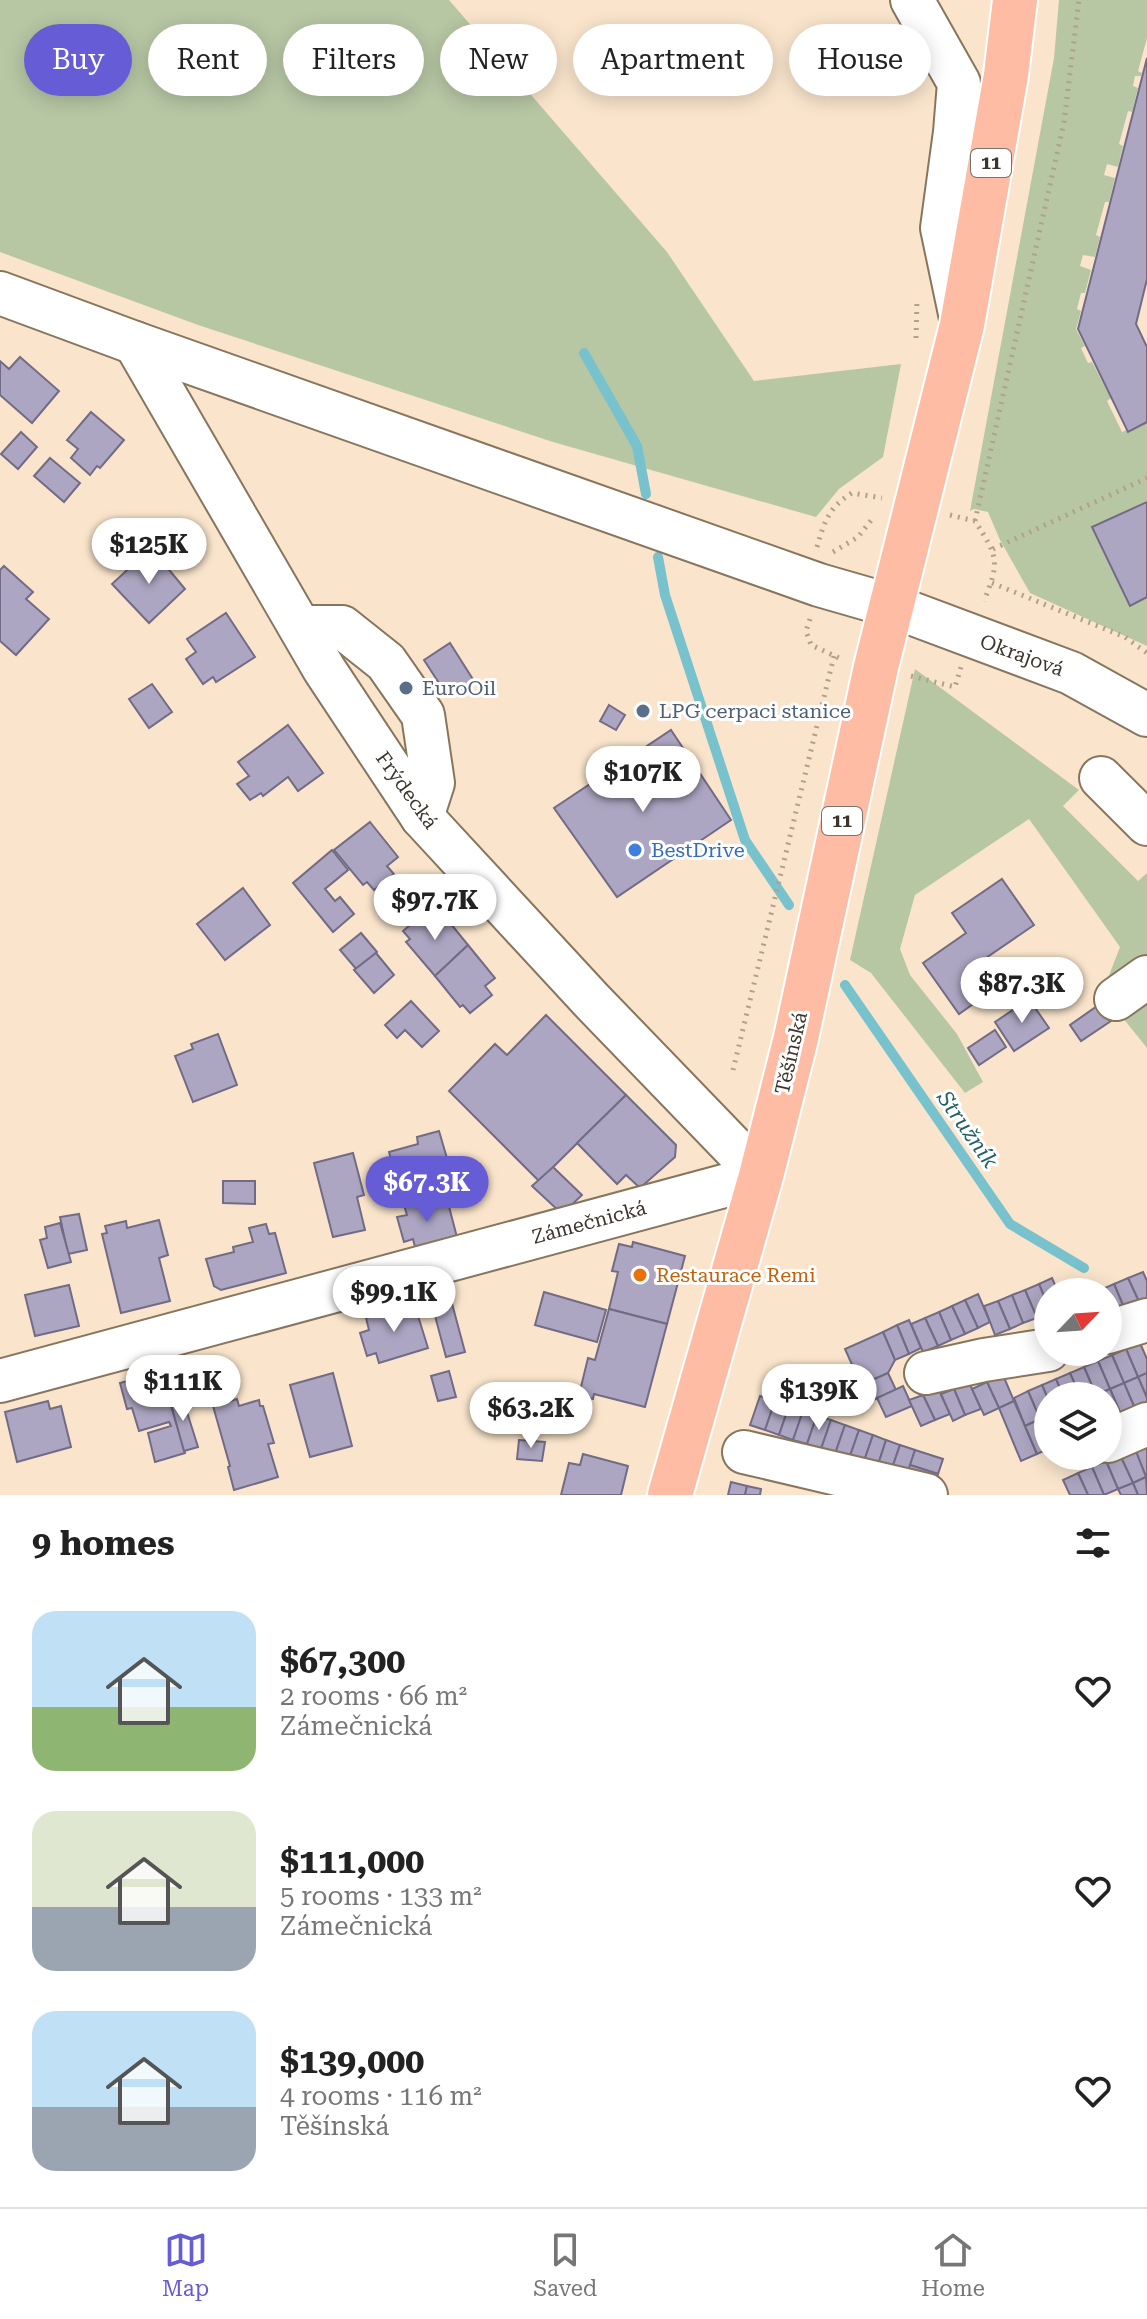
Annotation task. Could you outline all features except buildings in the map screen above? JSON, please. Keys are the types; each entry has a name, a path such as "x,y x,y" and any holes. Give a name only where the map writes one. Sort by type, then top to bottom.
{"main road":[{"name":"11","path":"892,606 962,325 1006,75 1015,0"},
{"name":"Těšínská","path":"670,1495 761,1176 796,1038 892,606"}],"street":[{"path":"912,0 959,83 942,228 962,325"},
{"path":"0,293 819,585 892,606"},
{"name":"Frýdecká","path":"135,343 324,669 422,817 592,1001 761,1176"},
{"name":"Okrajová","path":"892,606 1071,673 1147,715"},
{"path":"300,627 342,627 386,662 423,715 433,783 422,817"},
{"path":"1101,778 1147,824"},
{"name":"Zámečnická","path":"0,1381 761,1176"},
{"path":"1122,1328 1147,1320"},
{"path":"926,1373 1034,1353"},
{"path":"1122,1435 1147,1424"},
{"path":"744,1452 926,1495"}],"path":[{"path":"975,521 1064,122 1079,0"},
{"path":"993,549 1147,478"},
{"path":"992,583 1125,637 1147,653"},
{"path":"733,1070 834,656"}],"green space":[{"path":"0,0 449,0 470,24 440,24 440,96 532,96 667,252 754,381 901,364 883,457 839,489 816,517 553,442 198,325 0,252"},
{"path":"1059,0 1147,0 1147,38 1138,71 1142,73 1135,76 1133,86 1138,88 1119,144 1123,146 1118,167 1107,164 1104,175 1115,178 1096,235 1100,237 1095,257 1083,255 1080,266 1091,270 1085,293 1081,293 1077,309 1081,311 1076,329 1085,346 1081,348 1088,363 1092,362 1111,398 1107,401 1122,432 1147,421 1147,646 1030,593 988,512 970,511 1054,58"},
{"path":"915,669 1079,790 1063,806 1138,881 1147,873 1147,1048 1106,997 1099,1001 1120,947 1029,819 915,895 900,949 910,975 957,1034 983,1082 965,1093 871,973 850,960"}],"waterway":[{"name":"Stružník","path":"584,353 637,446 646,494"},
{"name":"Stružník","path":"658,557 665,595 745,840 789,905"},
{"name":"Stružník","path":"845,985 1010,1224 1084,1268"}],"place":[{"name":"EuroOil","path":"406,688"},
{"name":"LPG cerpaci stanice","path":"643,711"},
{"name":"BestDrive","path":"635,850"},
{"name":"Restaurace Remi","path":"640,1275"}]}
